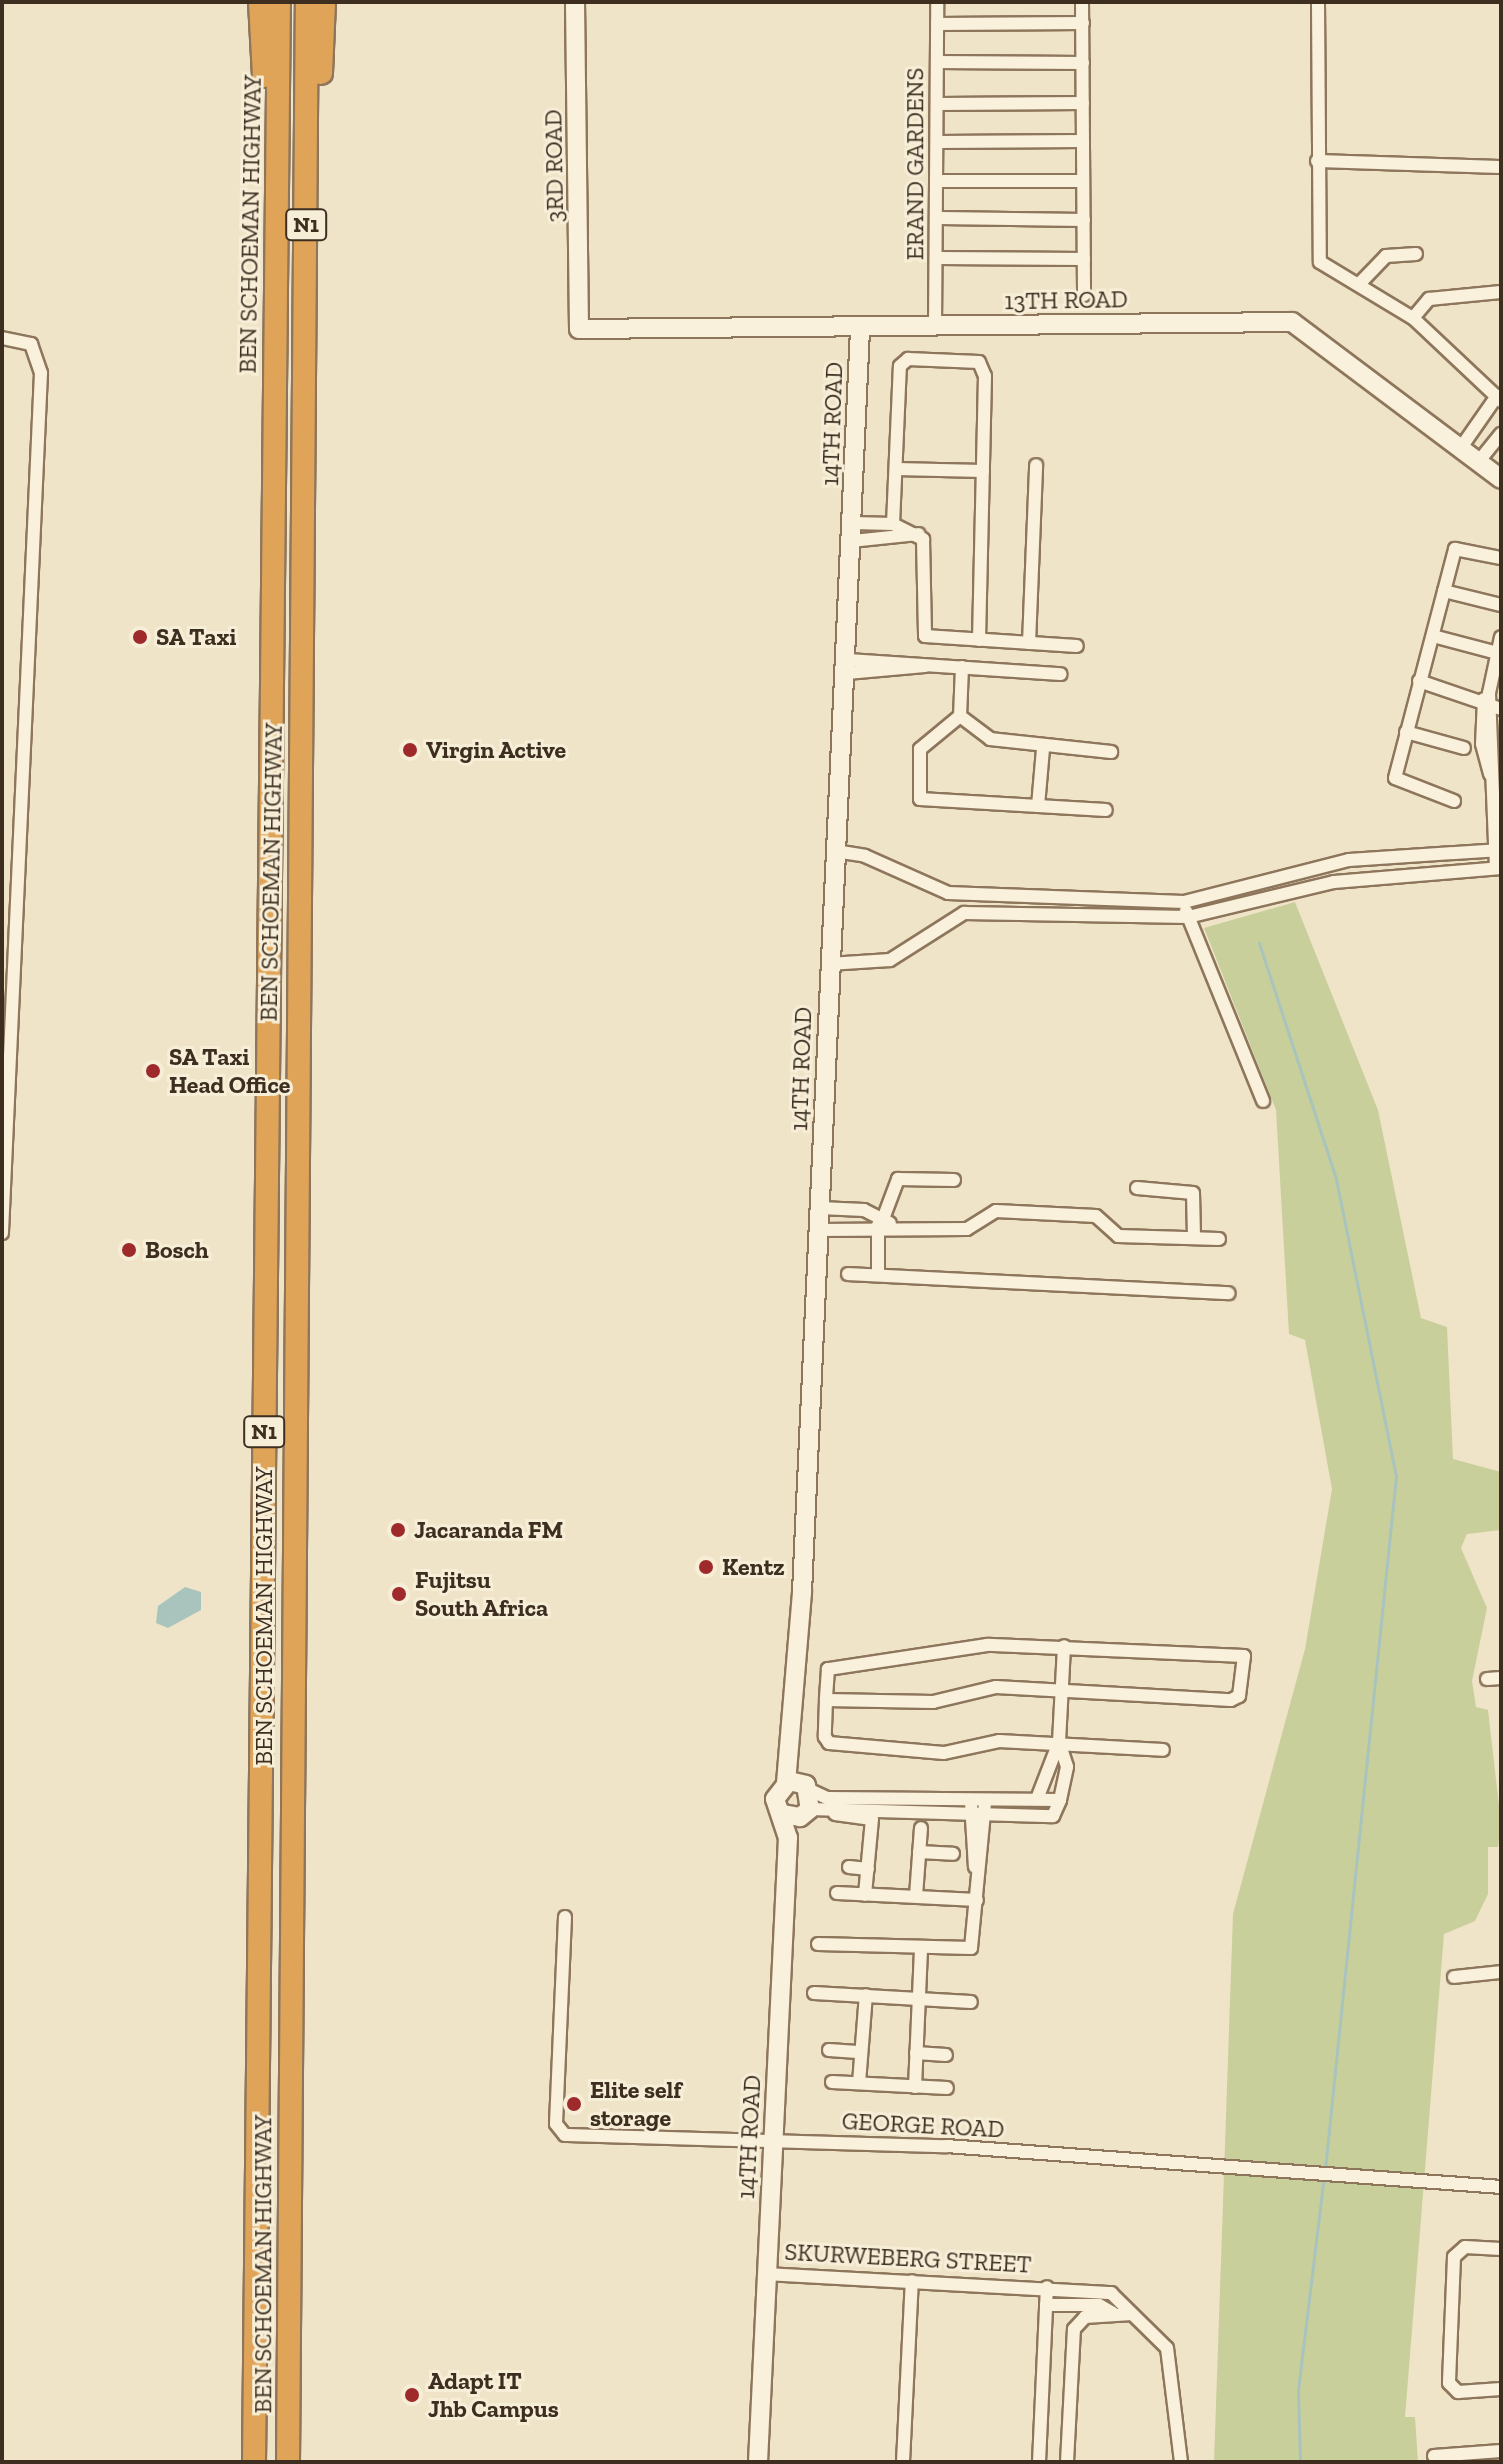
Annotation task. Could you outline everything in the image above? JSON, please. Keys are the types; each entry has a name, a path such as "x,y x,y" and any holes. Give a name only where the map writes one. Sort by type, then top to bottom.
{"highway":[{"path":"260,2 265,243 274,304"},
{"name":"BEN SCHOEMAN HIGHWAY","path":"254,2462 279,2"},
{"name":"BEN SCHOEMAN HIGHWAY","path":"288,2462 307,2"},
{"path":"304,449 317,384 324,2"}],"street":[{"name":"3RD ROAD","path":"575,2 579,329"},
{"name":"ERAND GARDENS","path":"935,326 940,218 937,2"},
{"path":"1082,2 1084,295"},
{"path":"1318,2 1320,262 1361,282 1373,299 1413,318 1499,399 1460,449"},
{"path":"937,24 1083,23"},
{"path":"937,62 1083,63"},
{"path":"939,104 1083,103"},
{"path":"939,142 1083,141"},
{"path":"1317,161 1501,167"},
{"path":"940,181 1083,181"},
{"path":"940,218 1084,220"},
{"path":"1361,282 1386,256 1416,254"},
{"path":"939,258 1084,259"},
{"path":"1413,318 1429,299 1501,292"},
{"name":"13TH ROAD","path":"579,329 1292,322 1501,479"},
{"name":"14TH ROAD","path":"767,2462 777,2140 799,1799 801,1616 829,964 847,667 860,327"},
{"path":"2,338 21,338 36,350 40,394 2,1233"},
{"path":"893,524 900,366 908,359 972,358 985,376 979,640"},
{"path":"1479,461 1501,434"},
{"path":"1029,643 1036,465"},
{"path":"896,469 983,471"},
{"path":"853,532 879,524 893,524 919,534"},
{"path":"853,532 919,534"},
{"path":"919,534 925,636 1077,646"},
{"path":"1454,801 1395,781 1457,546 1501,558"},
{"path":"1444,591 1501,605"},
{"path":"1433,636 1499,654"},
{"path":"829,964 890,960 964,913 1188,917 1334,882 1498,868 1490,774 1491,703 1501,637"},
{"path":"847,667 962,667 1061,674"},
{"path":"960,716 962,667"},
{"path":"1419,681 1491,703"},
{"path":"960,716 990,739 1043,749 1111,752"},
{"path":"960,716 932,732 920,749 918,797 1106,810"},
{"path":"1406,732 1464,748"},
{"path":"1038,806 1043,749"},
{"path":"835,851 865,856 948,893 1184,902 1349,860 1498,850"},
{"path":"1184,902 1263,1101"},
{"path":"878,1273 885,1223 898,1179 954,1180"},
{"path":"1137,1188 1193,1193 1194,1238"},
{"path":"820,1208 885,1223 967,1229 996,1211 1096,1216 1118,1236 1219,1239"},
{"path":"819,1230 885,1223"},
{"path":"848,1274 878,1273 1229,1293"},
{"path":"826,1700 933,1702 996,1687 1231,1700 1239,1696 1247,1661 1241,1654 987,1645 887,1666 830,1667 826,1700 829,1743 944,1753 999,1741 1163,1750"},
{"path":"799,1799 895,1813 970,1808 1055,1816 1067,1767 1059,1742 1064,1646"},
{"path":"1487,1679 1501,1678"},
{"path":"1037,1799 1059,1742"},
{"path":"799,1799 896,1794 1060,1800"},
{"path":"895,1813 896,1794"},
{"path":"818,1944 971,1948 977,1900 970,1808 972,1795"},
{"path":"977,1874 986,1796"},
{"path":"835,1814 872,1819 865,1895"},
{"path":"916,1896 921,1828"},
{"path":"919,1852 953,1854"},
{"path":"849,1867 868,1869"},
{"path":"837,1893 977,1900"},
{"name":"GEORGE ROAD","path":"565,1917 559,2131 1318,2170 1501,2187"},
{"path":"915,2087 921,1949"},
{"path":"1454,1977 1501,1972"},
{"path":"814,1993 971,2002"},
{"path":"859,2083 866,1995"},
{"path":"829,2050 861,2052"},
{"path":"916,2053 946,2055"},
{"path":"832,2082 947,2088"},
{"path":"1501,2249 1465,2247 1454,2257 1449,2383 1458,2392 1501,2389"},
{"name":"14TH ROAD","path":"758,2462 772,2274"},
{"name":"SKURWEBERG STREET","path":"772,2274 1108,2292 1167,2348 1181,2462"},
{"path":"903,2462 912,2281"},
{"path":"1039,2462 1047,2287"},
{"path":"1046,2305 1099,2305 1113,2313"},
{"path":"1067,2462 1074,2329 1085,2317 1132,2314"},
{"path":"1434,2456 1501,2451"}],"green space":[{"path":"1295,902 1378,1110 1421,1318 1447,1327 1453,1459 1501,1472 1501,1530 1467,1534 1461,1548 1487,1608 1472,1681 1476,1707 1488,1710 1501,1823 1498,1847 1488,1847 1488,1894 1475,1921 1444,1934 1405,2417 1415,2417 1418,2462 1214,2462 1233,1914 1305,1649 1332,1489 1305,1340 1289,1334 1276,1110 1204,928"}],"water":[{"path":"185,1587 201,1592 201,1610 168,1628 156,1623 158,1606"}],"waterway":[{"path":"1259,943 1336,1179 1396,1476 1325,2169"},
{"path":"1300,2462 1298,2390 1324,2176"}],"place":[{"name":"SA Taxi","path":"140,637"},
{"name":"Virgin Active","path":"410,750"},
{"name":"SA Taxi Head Office","path":"153,1071"},
{"name":"Bosch","path":"129,1250"},
{"name":"Jacaranda FM","path":"398,1530"},
{"name":"Kentz","path":"706,1567"},
{"name":"Fujitsu South Africa","path":"399,1594"},
{"name":"Elite self storage","path":"574,2104"},
{"name":"Adapt IT Jhb Campus","path":"412,2395"}]}
